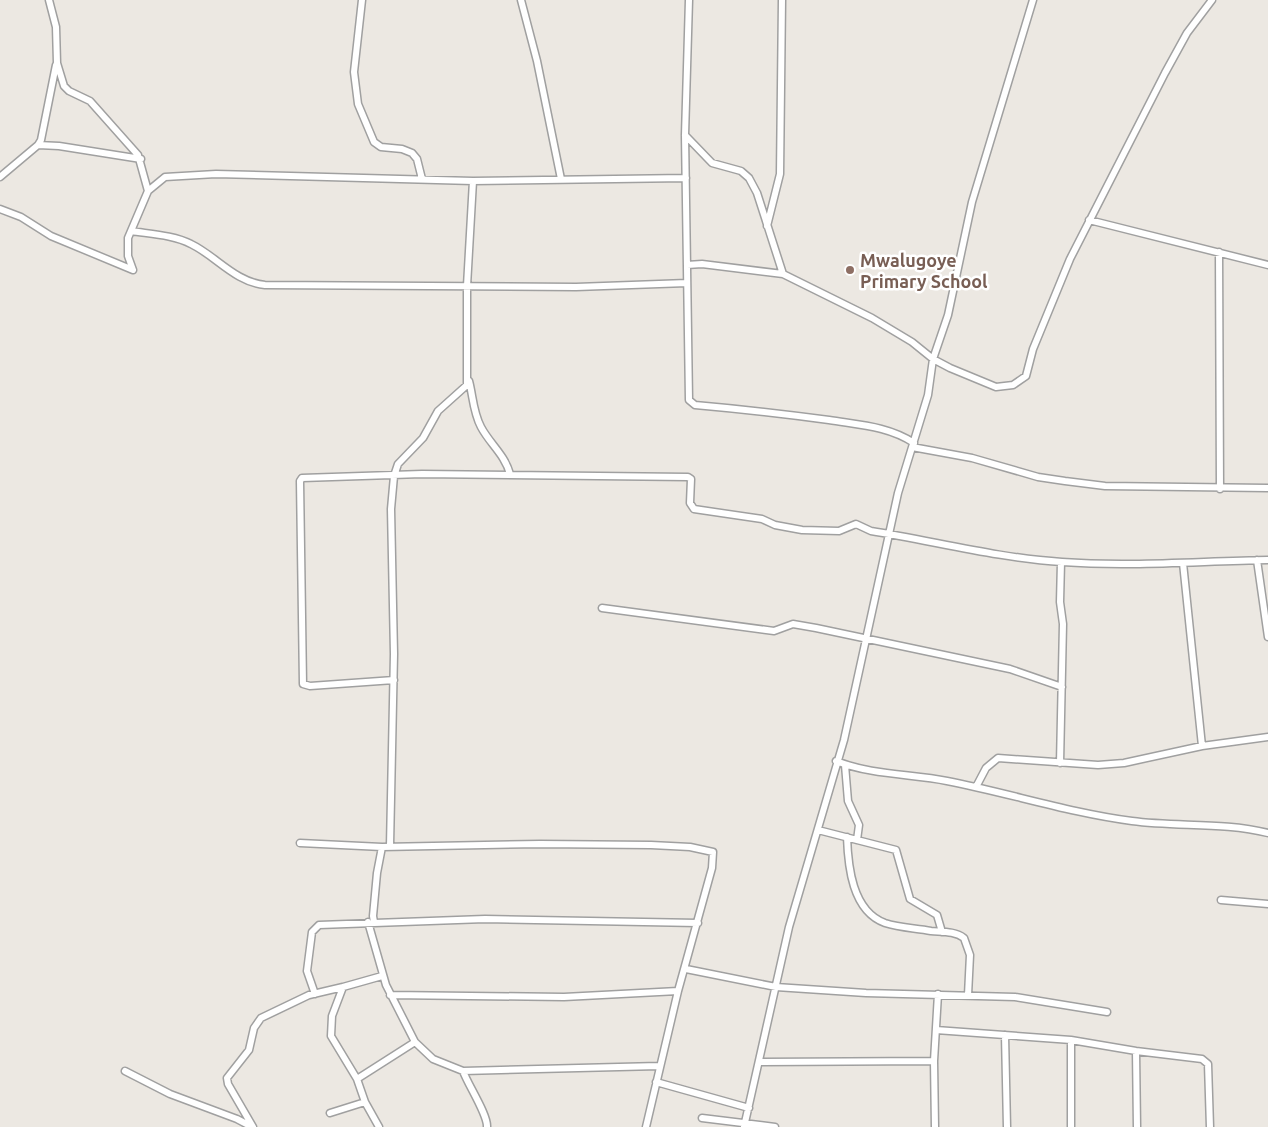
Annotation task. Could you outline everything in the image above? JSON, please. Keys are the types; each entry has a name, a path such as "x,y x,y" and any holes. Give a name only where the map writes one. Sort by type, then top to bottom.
{"street":[{"path":"0,177 38,145 44,131 56,64 56,27 50,0"},
{"path":"362,0 354,72 358,104 377,145 402,149 412,153 417,159 422,179"},
{"path":"521,0 535,52 560,179"},
{"path":"689,0 685,136 688,388 691,403 787,414 894,431 913,445 972,458 1038,477 1065,481 1105,486 1220,489 1268,488"},
{"path":"767,226 781,167 782,0"},
{"path":"745,1126 789,927 836,761 844,740 898,493 928,395 933,359 948,315 972,202 1033,0"},
{"path":"687,264 702,264 783,274 872,318 912,342 933,359 996,387 1005,387 1021,380 1026,376 1033,349 1070,259 1089,220 1181,43 1212,0"},
{"path":"56,64 59,76 66,89 90,101 141,159 148,191"},
{"path":"685,136 712,163 741,170 749,178 757,193 783,274"},
{"path":"38,145 58,146 141,159"},
{"path":"0,209 51,236 133,270 127,246 131,231 148,191 166,177 216,174 328,177 355,180 422,179 473,182 686,178"},
{"path":"473,182 467,286 468,377 476,417 488,438 505,459 510,474"},
{"path":"1089,220 1268,265"},
{"path":"131,231 190,243 225,268 259,284 576,287 687,283"},
{"path":"1219,252 1220,489"},
{"path":"390,846 394,680 391,509 394,476 398,464 423,438 438,411 465,388 468,377"},
{"path":"394,680 310,686 303,684 300,481 304,477 510,474 688,477 690,479 690,503 694,509 762,519 775,525 802,530 839,530 856,524 871,531 1000,554 1061,562 1184,563 1268,560"},
{"path":"1257,560 1268,637"},
{"path":"1060,763 1062,687 1061,562"},
{"path":"1184,563 1202,746"},
{"path":"602,608 774,631 794,624 865,639 900,644 1010,669 1062,687"},
{"path":"976,787 986,768 998,758 1098,765 1124,763 1202,746 1268,737"},
{"path":"836,761 845,765 976,787 1051,805 1133,821 1238,828 1268,833"},
{"path":"845,765 848,801 859,825 857,840"},
{"path":"818,830 892,848 897,852 910,899 937,916 942,932"},
{"path":"847,837 848,866 854,889 877,918 898,926 960,935 968,947 968,994"},
{"path":"300,843 382,847 651,845 709,850 713,852 714,860 686,969 678,991 646,1127"},
{"path":"382,847 371,922 382,976 415,1042 433,1059 463,1071 659,1066"},
{"path":"1221,900 1268,904"},
{"path":"315,994 307,971 314,928 319,925 486,919 698,923"},
{"path":"686,969 776,987 866,993 968,994 1041,1000 1107,1012"},
{"path":"253,1127 228,1084 228,1075 249,1050 254,1028 260,1018 315,994 382,976"},
{"path":"343,987 332,1016 331,1033 357,1079 365,1102 379,1127"},
{"path":"390,995 564,997 678,991"},
{"path":"935,1127 934,1061 938,994"},
{"path":"936,1030 1072,1040 1206,1061 1209,1072 1210,1127"},
{"path":"1005,1035 1007,1127"},
{"path":"1071,1127 1072,1040"},
{"path":"357,1079 415,1042"},
{"path":"1136,1051 1137,1127"},
{"path":"760,1062 934,1061"},
{"path":"125,1071 170,1094 237,1119 253,1127"},
{"path":"463,1071 487,1119 487,1127"},
{"path":"656,1082 749,1108"},
{"path":"330,1113 365,1102"},
{"path":"702,1118 745,1126 775,1127"}],"place":[{"name":"Mwalugoye Primary School","path":"850,270"}]}
